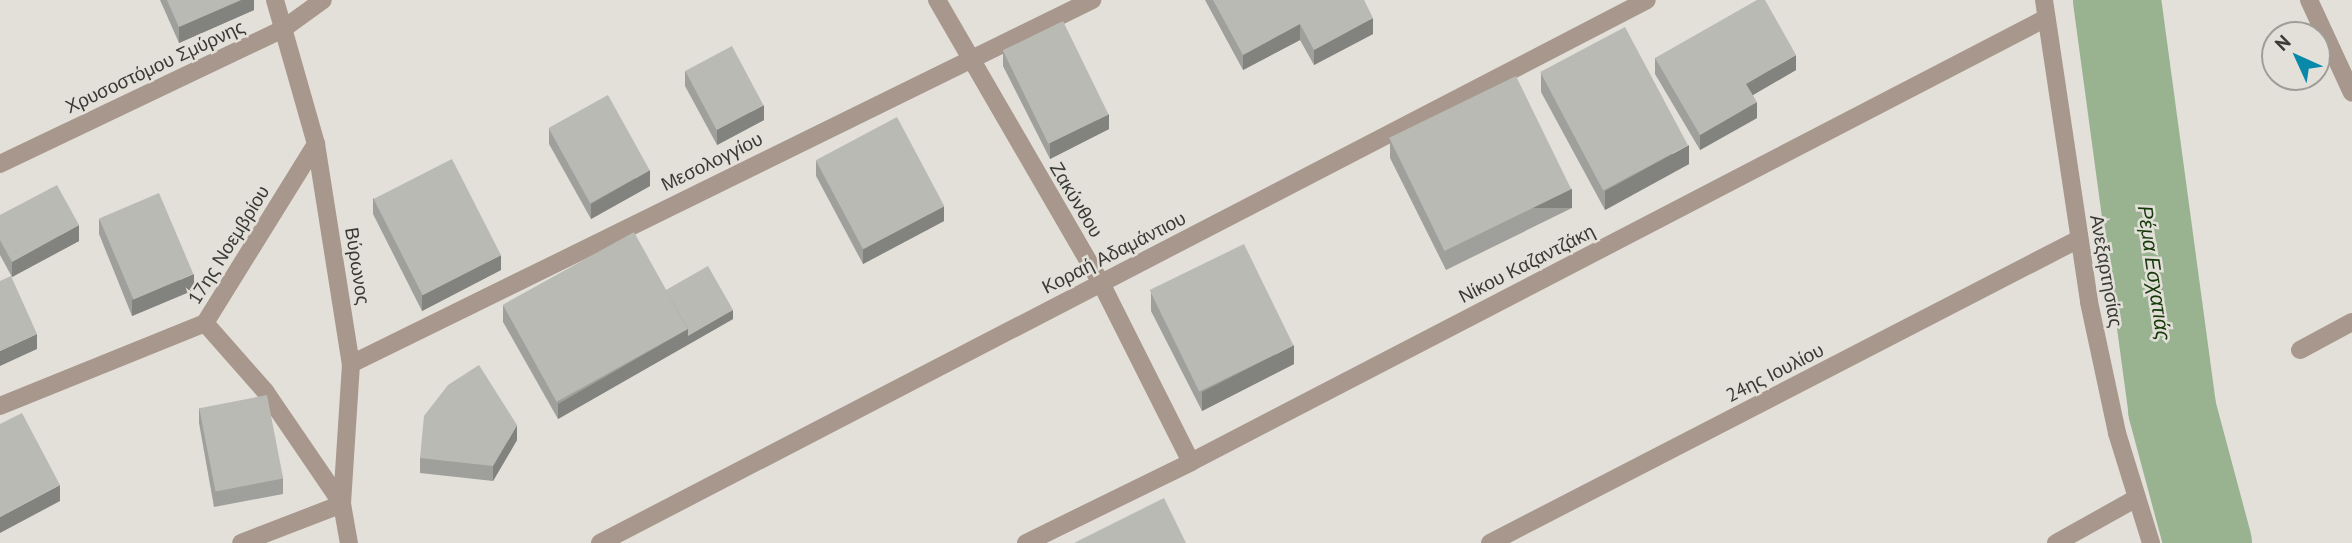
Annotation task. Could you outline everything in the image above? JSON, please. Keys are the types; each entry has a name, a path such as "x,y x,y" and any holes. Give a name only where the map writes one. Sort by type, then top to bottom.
{"street":[{"name":"Βύρωνος","path":"275,0 316,144 351,364 342,504 349,543"},
{"name":"Χρυσοστόμου Σμύρνης","path":"0,164 283,29 323,0"},
{"name":"Ζακύνθου","path":"937,0 968,59 1101,283 1191,462"},
{"name":"Μεσολογγίου","path":"351,364 1092,0"},
{"name":"Κοραή Αδαμάντιου","path":"600,543 1647,0"},
{"path":"2309,0 2352,93"},
{"name":"Ανεξαρτησίας","path":"2045,9 2079,239 2101,362 2135,499 2151,543"},
{"name":"Νίκου Καζαντζάκη","path":"1033,541 1191,462 2045,9"},
{"name":"17ης Νοεμβρίου","path":"0,406 205,323 316,144"},
{"name":"24ης Ιουλίου","path":"1490,543 2079,239"},
{"path":"2300,350 2352,322"},
{"path":"205,323 265,391 342,504 241,543"},
{"path":"2056,543 2135,499"}],"building":[{"path":"167,0 241,0 179,27"},
{"path":"1213,0 1364,0 1373,18 1314,50 1300,24 1243,55"},
{"path":"1757,0 1765,0 1796,55 1746,84 1757,102 1700,135 1655,58"},
{"path":"1063,21 1109,114 1048,144 1003,50"},
{"path":"1625,27 1688,145 1603,190 1540,72"},
{"path":"732,46 763,105 717,130 685,71"},
{"path":"1516,76 1571,189 1445,251 1389,138"},
{"path":"608,95 650,170 590,203 549,128"},
{"path":"897,117 944,206 863,249 816,160"},
{"path":"452,159 501,255 423,295 374,199"},
{"path":"57,185 79,225 12,262 0,240 0,215"},
{"path":"159,193 193,274 134,299 99,218"},
{"path":"634,232 688,329 557,402 503,305"},
{"path":"1244,244 1294,346 1199,392 1150,290"},
{"path":"708,266 733,310 688,336 688,329 666,290"},
{"path":"11,276 37,334 0,351 0,281"},
{"path":"479,365 517,425 493,466 420,458 424,416 448,385"},
{"path":"267,395 283,478 215,492 199,408"},
{"path":"22,413 60,485 0,517 0,424"},
{"path":"1164,498 1186,543 1074,543"}],"waterway":[{"name":"Ρέμα Εσχατιάς","path":"2117,0 2172,409 2208,543"}]}
